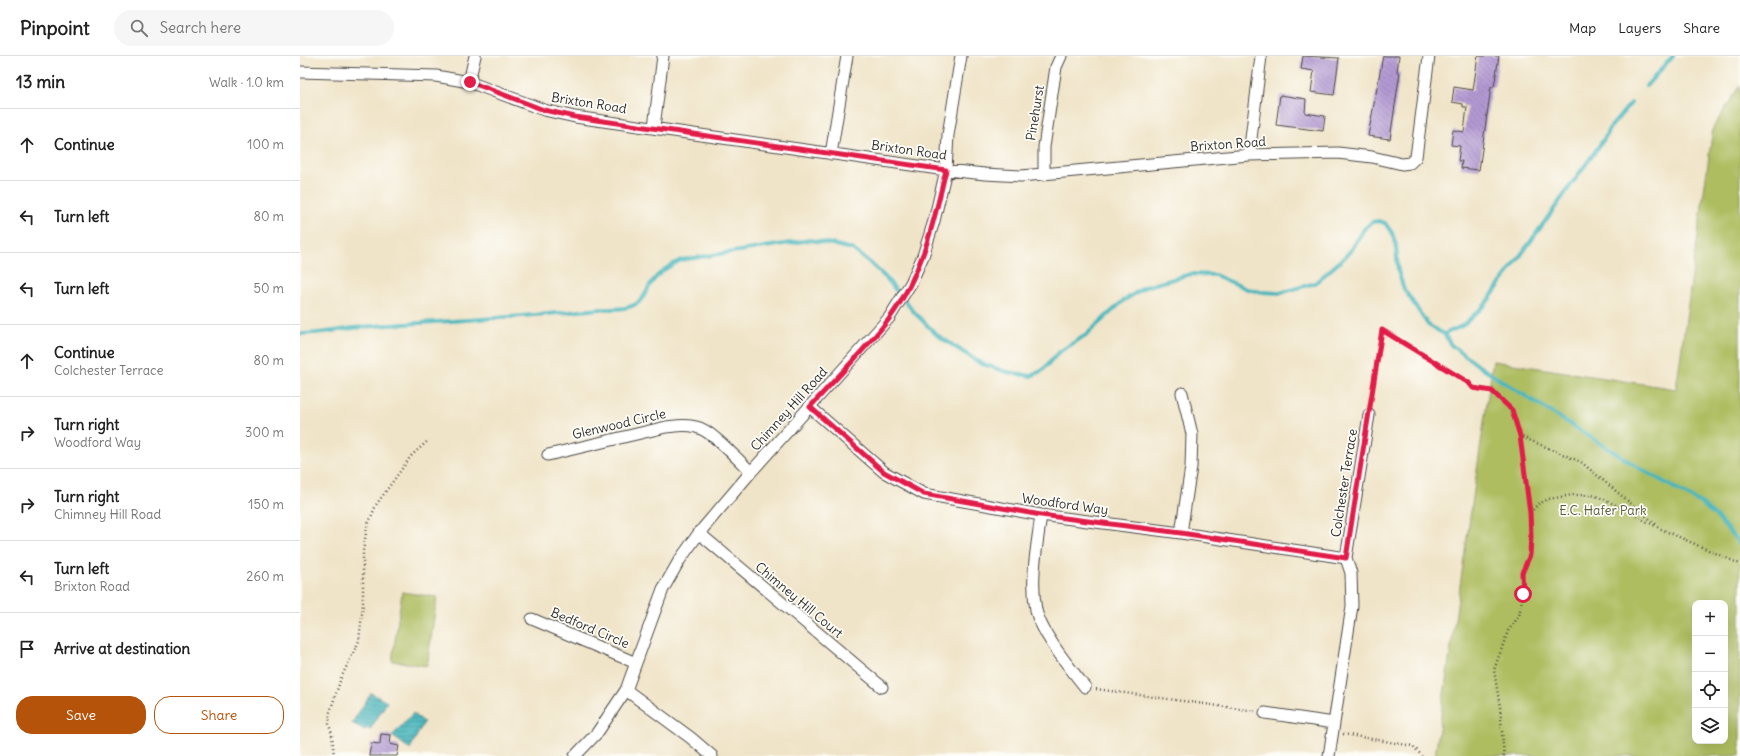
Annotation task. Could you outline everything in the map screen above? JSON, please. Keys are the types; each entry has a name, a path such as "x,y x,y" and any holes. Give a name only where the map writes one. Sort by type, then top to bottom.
{"street":[{"path":"470,82 475,56"},
{"path":"654,127 663,56"},
{"path":"831,154 847,56"},
{"name":"Chimney Hill Road","path":"575,756 597,733 626,690 663,589 679,561 699,533 751,472 889,318 911,282 923,256 934,221 946,170 948,135 961,56"},
{"name":"Pinehurst","path":"1044,175 1044,147 1056,67 1061,56"},
{"path":"1249,155 1261,56"},
{"name":"Brixton Road","path":"300,72 436,76 470,82 544,110 575,117 654,127 946,170 985,174 1044,175 1249,155 1338,153 1372,157 1402,164 1410,163 1416,157 1429,56"},
{"path":"1181,533 1191,467 1192,434 1182,393"},
{"name":"Woodford Way","path":"810,407 884,472 924,494 1041,515 1181,533 1346,558"},
{"name":"Colchester Terrace","path":"1329,756 1352,606 1350,573 1346,558 1369,415"},
{"name":"Glenwood Circle","path":"548,455 666,427 684,425 698,427 717,440 751,472"},
{"path":"1041,515 1033,578 1036,611 1048,636 1085,687"},
{"name":"Chimney Hill Court","path":"699,533 882,687"},
{"name":"Bedford Circle","path":"532,619 636,663"},
{"path":"626,690 691,738 712,756"},
{"path":"1265,713 1333,728"}],"path":[{"path":"1369,415 1382,330 1469,383 1473,388 1492,391 1512,410 1520,436 1530,513 1530,555 1522,573 1523,594 1519,616 1508,631 1494,670 1500,708 1504,756"},
{"path":"1520,436 1581,462 1661,529"},
{"path":"334,756 329,724 330,712 341,678 359,641 363,604 363,552 367,527 376,505 411,456 429,440"},
{"path":"1530,513 1538,504 1549,499 1572,495 1592,495 1604,499 1661,529 1740,564"},
{"path":"1085,687 1265,713"},
{"path":"1333,728 1413,746 1422,756"}],"green space":[{"name":"E.C. Hafer Park","path":"1740,85 1740,756 1435,756 1493,361 1676,389 1713,128"},
{"path":"402,592 437,597 427,666 392,661"}],"water":[{"path":"371,693 387,702 370,730 366,728 365,730 352,723"},
{"path":"413,713 424,722 410,749 392,736"}],"building":[{"path":"1303,56 1339,58 1334,95 1311,92 1314,71 1301,69"},
{"path":"1383,56 1399,56 1397,72 1400,73 1390,139 1368,136"},
{"path":"1478,56 1499,56 1494,87 1491,87 1479,170 1461,168 1462,161 1458,161 1460,146 1451,145 1453,130 1464,132 1467,107 1463,107 1463,104 1452,102 1454,87 1473,90"},
{"path":"1280,95 1306,99 1305,113 1325,116 1323,131 1276,125"},
{"path":"381,734 391,735 390,744 399,746 397,756 369,756 371,743 380,744"}],"waterway":[{"path":"1646,86 1673,56"},
{"path":"1444,334 1462,326 1485,305 1604,139 1609,129 1631,103"},
{"path":"300,334 366,327 626,308 640,301 658,275 665,269 681,260 810,240 852,249 868,261 886,278 913,311 937,335 980,363 1007,372 1031,376 1043,370 1059,352 1086,335 1123,301 1145,287 1191,274 1215,275 1247,289 1261,292 1280,293 1315,283 1343,259 1352,249 1364,229 1372,222 1379,221 1385,223 1392,233 1396,245 1398,271 1404,289 1428,325 1444,334 1451,345 1483,369 1636,466 1699,502 1715,515 1740,544"}],"route":[{"path":"470,82 544,110 575,117 654,127 946,170 934,221 923,256 911,282 889,318 810,407 884,472 924,494 1041,515 1181,533 1346,558 1382,330 1469,383 1473,388 1492,391 1512,410 1520,436 1530,513 1530,555 1522,573 1523,594"}]}
